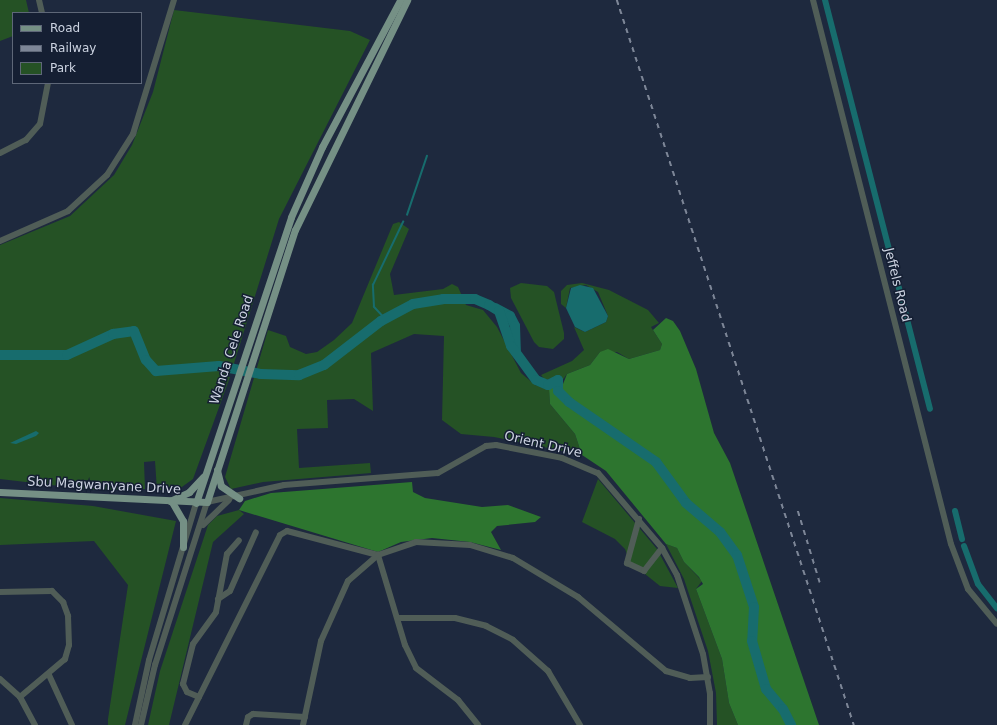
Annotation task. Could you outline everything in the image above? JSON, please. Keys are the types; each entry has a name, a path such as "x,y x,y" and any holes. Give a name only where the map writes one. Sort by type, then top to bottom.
{"main road":[{"name":"Wanda Cele Road","path":"196,503 279,248 305,183 400,0"},
{"name":"Wanda Cele Road","path":"207,502 250,363 295,230 407,0"},
{"path":"217,468 222,486 239,498"},
{"path":"184,547 183,521 170,502 189,492 206,472"},
{"name":"Sbu Magwanyane Drive","path":"0,492 170,502 207,502"}],"street":[{"path":"39,0 42,12"},
{"path":"0,241 68,211 107,175 133,134 174,0"},
{"name":"Jeffels Road","path":"813,0 960,574 976,602 997,624"},
{"path":"0,153 26,140 40,124 48,84"},
{"name":"Orient Drive","path":"207,502 239,498 284,486 438,473 486,446 496,445 580,463 598,473 638,519 662,548 677,575 708,677 710,725"},
{"path":"198,532 210,514 229,500"},
{"name":"Wanda Cele Road","path":"142,725 155,665 207,502"},
{"name":"Wanda Cele Road","path":"135,725 149,660 196,503"},
{"path":"638,519 627,563 644,571 662,548"},
{"path":"185,725 282,532 290,531 378,555"},
{"path":"218,599 227,594 234,584 256,532"},
{"path":"199,697 187,692 183,684 193,644 208,627 218,599 226,554 239,540"},
{"path":"304,725 314,666 332,611 348,581 378,555 404,544 435,541 470,545 513,558 578,597 666,670 690,678 708,677"},
{"path":"378,555 416,668 458,700 478,725"},
{"path":"0,592 44,589 63,602 68,651 49,675 20,697"},
{"path":"398,618 455,618 486,626 513,640 548,671 580,725"},
{"path":"49,675 72,725"},
{"path":"0,679 20,697 35,725"},
{"path":"251,710 305,715"},
{"path":"246,725 248,717 253,714 305,715"}],"green space":[{"path":"0,0 26,0 29,12 12,12 12,36 0,41"},
{"path":"174,10 350,31 370,40 279,219 231,373 223,375 221,380 224,376 230,377 193,479 179,489 157,490 155,461 144,462 145,489 94,490 0,479 0,245 70,216 114,175 132,145 153,92"},
{"path":"399,222 409,229 390,274 394,295 443,289 452,284 458,287 466,305 483,310 497,327 521,373 535,385 549,389 550,404 575,434 582,455 494,437 461,434 442,420 444,336 414,334 371,353 373,411 354,399 327,400 328,428 297,429 299,468 370,463 371,473 263,482 231,489 225,477 268,330 286,336 290,347 306,354 317,352 334,340 352,323 393,224"},
{"path":"521,283 547,286 554,292 564,333 564,339 553,349 539,347 534,342 511,298 510,288"},
{"path":"582,283 609,290 648,310 659,323 651,327 662,344 660,350 629,359 617,352 600,352 590,365 567,374 562,381 560,376 545,380 541,375 572,361 584,350 574,327 585,332 606,322 608,316 598,292 586,285 570,288 566,308 561,304 561,291 567,285"},
{"path":"666,318 673,321 680,331 696,369 714,433 730,463 819,725 738,725 729,703 722,659 696,589 703,584 699,577 684,562 677,548 666,544 606,471 582,455 575,434 550,404 549,389 563,384 567,374 590,365 600,352 608,349 629,359 660,350 662,344 653,330"},
{"path":"598,479 657,549 678,588 660,586 630,562 625,549 615,539 582,522"},
{"path":"412,482 413,492 425,498 482,507 508,505 541,517 535,522 497,526 491,532 501,550 470,542 432,538 401,542 378,552 239,510 245,501 271,493"},
{"path":"0,498 93,506 176,521 125,725 108,725 108,719 128,585 94,541 0,545"},
{"path":"239,510 244,514 213,542 169,725 148,725 160,671 208,525 217,516"},
{"path":"666,544 677,548 684,562 702,581 696,589 722,659 729,703 738,725 717,725 716,693 708,651 684,579"}],"shaded area":[{"path":"580,285 593,288 608,316 606,322 585,332 575,327 566,308 571,288"},
{"path":"36,431 39,433 36,436 16,444 10,443"}],"waterway":[{"path":"825,0 930,409"},
{"path":"407,215 427,156"},
{"path":"385,319 374,307 373,285 403,222"},
{"path":"0,355 67,355 113,334 134,331 146,360 156,371 219,366 261,374 299,375 324,365 381,321 413,304 443,299 475,299 489,305 499,311 511,346 536,380 548,385 558,380 558,391 569,402 656,462 686,503 720,532 737,555 754,607 752,641 766,689 783,709 791,725"},
{"path":"495,308 510,316 515,326 516,352"},
{"path":"955,511 962,539"},
{"path":"964,546 978,584 997,608"}],"railway":[{"path":"617,0 854,725"},
{"path":"798,511 820,583"}]}
